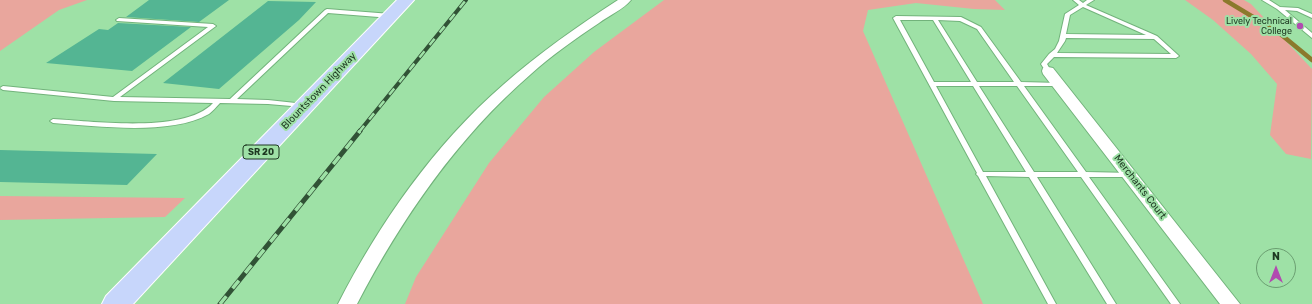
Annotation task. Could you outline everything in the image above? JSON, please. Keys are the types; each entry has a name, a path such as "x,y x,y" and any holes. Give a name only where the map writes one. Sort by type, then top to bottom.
{"main road":[{"name":"Blountstown Highway","path":"116,304 406,0"}],"street":[{"path":"347,304 376,251 434,168 475,120 528,70 569,38 625,0"},
{"name":"Merchants Court","path":"1048,71 1231,304"}],"lane":[{"path":"1051,55 1176,56 1155,37 1082,5 1076,0"},
{"path":"1048,71 1044,64 1057,50 1063,36 1068,14 1091,0"},
{"path":"1265,0 1280,8 1312,36"},
{"path":"1280,8 1298,10 1312,16"},
{"path":"231,102 328,11 391,16"},
{"path":"1052,304 896,18 961,19 979,28 1176,304"},
{"path":"934,18 1112,304"},
{"path":"114,99 213,26 119,20"},
{"path":"1063,36 1155,37"},
{"path":"932,84 1058,84"},
{"path":"3,88 114,99 218,101 305,105"},
{"path":"53,121 154,125 182,121 205,113 218,101"},
{"path":"980,174 1130,175"}],"shaded area":[{"path":"0,0 87,0 59,10 0,51"},
{"path":"664,0 995,0 1005,10 974,9 916,3 868,10 863,31 983,304 405,304 416,277 489,163 544,97 594,52"},
{"path":"1185,0 1244,0 1251,4 1312,69 1311,159 1286,154 1270,135 1277,84 1251,54 1213,20"},
{"path":"0,196 185,198 165,217 0,220"}],"building":[{"path":"149,0 229,0 199,22 126,17"},
{"path":"268,1 316,2 299,20 219,89 163,83"},
{"path":"118,23 191,27 132,71 46,63 99,29 108,30"},
{"path":"0,150 157,154 127,185 0,182"}],"waterway":[{"path":"1225,0 1278,32 1312,60"}],"railway":[{"path":"359,132 466,0"},
{"path":"220,304 360,131"}],"place":[{"name":"Lively Technical College","path":"1300,26"}]}
